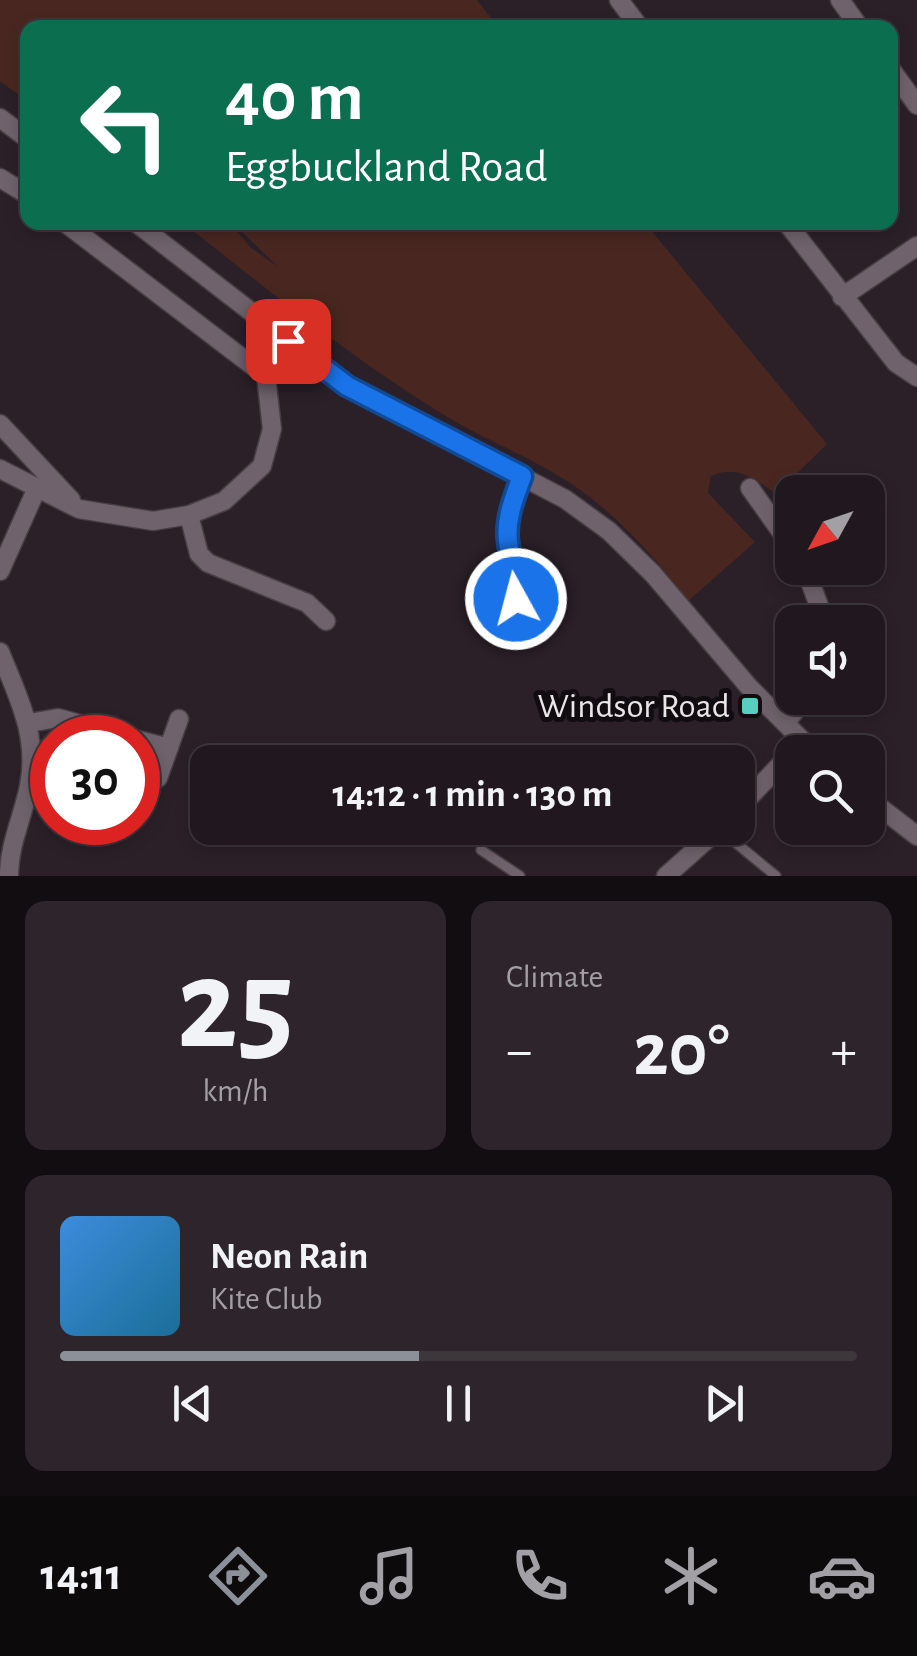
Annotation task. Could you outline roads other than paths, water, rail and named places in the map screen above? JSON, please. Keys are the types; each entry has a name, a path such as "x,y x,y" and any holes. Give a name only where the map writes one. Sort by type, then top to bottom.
{"street":[{"path":"898,79 917,105"},
{"path":"0,469 79,509 153,522 188,515 224,501 262,466 272,429 266,376 74,230"},
{"path":"145,230 347,386 564,499 609,531 653,574 749,687 796,735"},
{"path":"792,230 896,363 917,377"},
{"path":"842,297 917,246"},
{"path":"0,424 79,509"},
{"path":"522,476 507,538 518,585 505,617 544,628"},
{"path":"0,571 37,488"},
{"path":"750,488 775,524"},
{"path":"188,515 199,554 208,563 307,603 326,621"},
{"path":"0,652 30,723"},
{"path":"784,723 791,715"},
{"path":"160,773 179,720"},
{"path":"160,746 169,748"},
{"path":"755,794 775,776"},
{"path":"9,876 9,856 30,782"},
{"path":"885,811 917,836"},
{"path":"666,876 701,845"}],"lane":[{"path":"740,845 776,876"},
{"path":"481,850 520,876"}],"place":[{"name":"Windsor Road","path":"750,706"}]}
